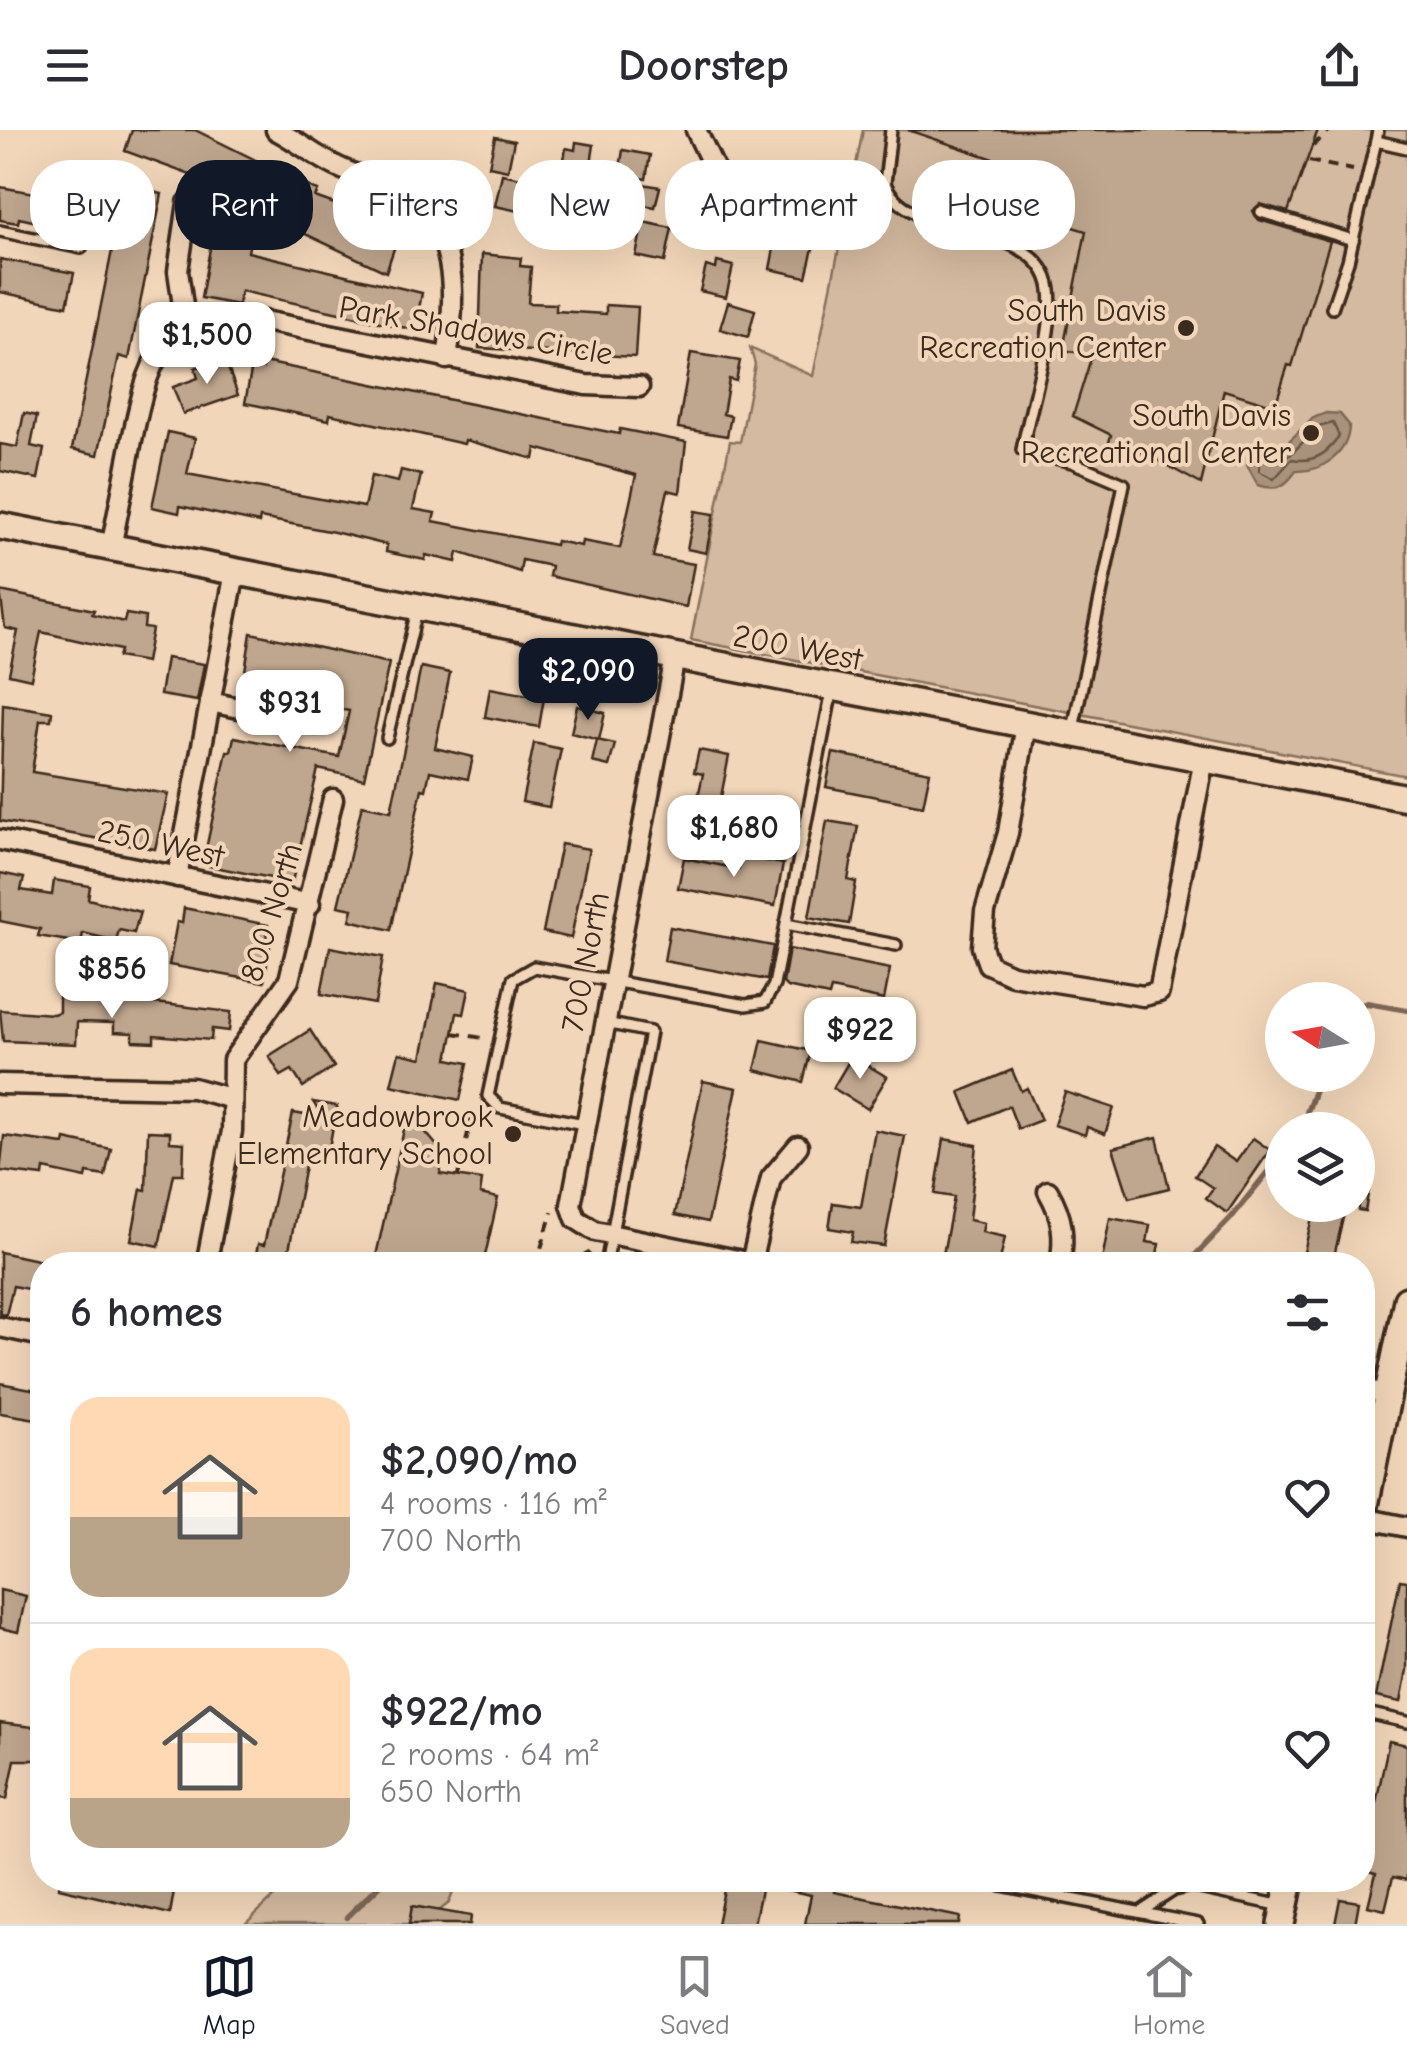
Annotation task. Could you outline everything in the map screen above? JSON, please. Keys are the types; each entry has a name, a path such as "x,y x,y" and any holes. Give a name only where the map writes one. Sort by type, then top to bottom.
{"main road":[{"name":"200 West","path":"0,526 1407,798"},
{"path":"1375,1391 1407,1300"}],"street":[{"path":"276,130 332,164 406,196 427,214 450,263 447,359"},
{"path":"696,130 710,160"},
{"path":"111,548 149,367 186,326 178,271 181,250"},
{"name":"Park Shadows Circle","path":"186,326 216,317 249,318 586,386 639,387"},
{"path":"177,877 235,572"},
{"name":"700 North","path":"611,1234 587,1228 576,1218 571,1196 675,657"},
{"path":"210,702 316,724"},
{"path":"1026,724 1008,833 982,936 988,964 1012,975 1143,996 1159,992 1204,759"},
{"name":"800 North","path":"209,1252 232,1131 233,1060 284,991 310,904 333,799"},
{"name":"250 West","path":"0,840 310,904"},
{"path":"0,1084 192,1088 230,1098"},
{"path":"760,1252 771,1178 798,1146"},
{"path":"1048,1192 1060,1214 1062,1252"},
{"path":"611,1234 699,1252"},
{"path":"0,1328 30,1334"},
{"path":"1375,1521 1407,1526"}],"lane":[{"path":"890,130 884,168 890,195 903,209 912,212"},
{"path":"1332,308 1353,240 1378,130"},
{"path":"1376,142 1407,148"},
{"path":"1260,212 1353,240"},
{"path":"0,231 30,237"},
{"path":"1017,250 1032,258 1050,288 1022,450 1072,462 1124,484 1072,734"},
{"path":"387,738 418,607"},
{"path":"584,1124 500,1108 488,1096 513,979 534,966 746,1005 765,1002 774,985 833,687"},
{"path":"786,924 896,945"},
{"path":"604,1022 650,1032 608,1252"},
{"path":"1375,1715 1407,1722"},
{"path":"1040,1892 1198,1924"},
{"path":"1139,1912 1171,1892"},
{"path":"1209,1892 1283,1915"}],"path":[{"path":"1313,146 1330,130"},
{"path":"1309,160 1352,170"},
{"path":"453,1032 482,1038"},
{"path":"458,1176 474,1107"},
{"path":"540,1252 552,1212"}],"shaded area":[{"path":"863,130 1407,130 1407,776 691,640 730,441 740,442 755,364 750,348 813,376 839,250 892,250 892,160 857,160"},
{"path":"279,1892 453,1892 449,1903 422,1924 245,1924"}],"water":[{"path":"1326,413 1340,414 1349,425 1345,444 1333,459 1316,468 1296,471 1280,486 1258,485 1247,465 1253,453 1266,444 1286,444 1313,418"},
{"path":"125,947 138,956 129,968 122,963 108,966 105,951"}],"building":[{"path":"132,130 195,130 255,160 175,160 175,169 125,151"},
{"name":"South Davis Recreation Center","path":"908,130 1318,130 1288,212 1260,204 1253,211 1259,220 1330,241 1292,366 1288,365 1275,406 1224,390 1201,484 1142,452 1108,446 1111,435 1073,416 1092,355 1063,350 1086,231 1075,228 1075,160 997,160"},
{"path":"495,137 514,141 508,170 493,167 490,160"},
{"path":"576,142 594,145 592,160 564,160 566,148 575,150"},
{"path":"623,150 650,155 646,179 645,160 621,160"},
{"path":"502,174 513,176 513,210 495,206"},
{"path":"645,184 660,187 655,207 645,205"},
{"path":"0,187 30,192 30,220 0,220"},
{"path":"313,189 318,191 315,197 333,203 333,247 313,238"},
{"path":"155,192 162,194 155,229"},
{"path":"645,222 665,227 665,262 636,256 637,250 645,250"},
{"path":"112,250 151,250 129,359 119,356 98,455 72,449"},
{"path":"210,250 248,250 422,293 415,330 241,291 238,305 201,298"},
{"path":"339,250 394,250 386,272"},
{"path":"774,250 813,250 806,277 770,269"},
{"path":"482,254 521,258 520,266 531,267 528,303 556,304 556,311 606,314 606,305 638,307 635,357 479,348"},
{"path":"0,259 74,273 67,306 0,292"},
{"path":"717,262 733,266 726,297 700,291 706,266 716,269"},
{"path":"728,302 755,310 748,337 720,329"},
{"path":"691,353 740,361 736,381 729,379 723,414 731,416 727,436 678,428"},
{"path":"224,357 238,395 183,414 173,387 198,378 195,368"},
{"path":"264,362 619,434 620,429 686,442 680,493 668,490 653,557 694,564 686,607 549,576 551,566 522,560 520,572 458,552 456,562 426,555 425,560 386,552 387,545 334,532 260,518 259,523 180,506 179,513 152,507 168,432 195,438 187,474 364,507 371,476 398,482 401,470 421,475 413,509 435,513 433,521 555,545 556,541 581,546 582,541 620,548 636,475 536,448 534,459 465,440 464,444 330,414 329,420 245,403 252,366 263,368"},
{"path":"24,413 37,416 31,446 44,449 38,479 0,471 0,444 17,447"},
{"path":"695,511 714,514 706,553 687,549"},
{"path":"0,591 94,610 92,614 124,622 126,614 145,617 144,628 152,629 146,662 118,657 120,650 41,632 31,679 9,674 18,631 5,628"},
{"path":"251,633 389,663 364,779 318,769 292,882 209,866 211,851 206,849 227,751 231,751 234,737 339,757 349,711 242,690"},
{"path":"166,658 204,664 197,701 160,695"},
{"path":"421,667 450,673 435,748 473,757 468,779 430,771 426,790 422,789 391,930 350,920 353,909 338,906 362,805 391,811"},
{"path":"490,688 544,698 539,727 485,717"},
{"path":"3,704 52,712 51,720 40,720 32,772 168,794 155,849 0,821"},
{"path":"577,706 605,713 599,740 571,733"},
{"path":"597,740 615,744 609,766 592,762"},
{"path":"534,743 561,749 549,807 522,802"},
{"path":"699,750 729,756 720,802 698,797 703,774 694,772"},
{"path":"833,753 930,772 923,806 826,787"},
{"path":"827,821 858,826 848,880 856,882 849,924 809,917"},
{"path":"561,844 589,849 571,938 543,932"},
{"path":"742,856 783,864 775,906 678,888 684,858 739,869"},
{"path":"0,873 24,878 21,890 52,895 54,880 90,886 88,899 140,912 134,933 119,930 116,941 83,933 81,943 38,936 40,929 0,921"},
{"path":"184,908 268,925 266,938 271,940 264,982 169,965 177,922 182,923"},
{"path":"670,927 773,946 767,980 664,961"},
{"path":"330,947 383,957 375,1004 321,994"},
{"path":"789,949 890,969 884,1000 831,989 829,996 787,987 783,983"},
{"path":"437,983 469,990 464,1014 457,1013 448,1059 468,1063 460,1100 391,1085 399,1053 422,1058"},
{"path":"59,995 93,996 93,1002 155,1003 231,1012 229,1031 212,1029 211,1040 154,1035 154,1042 133,1041 133,1033 114,1032 114,1023 77,1022 76,1044 3,1041 0,1010 53,1014 59,1012"},
{"path":"310,1030 334,1067 303,1087 292,1070 281,1076 269,1056"},
{"path":"762,1040 811,1051 803,1082 755,1070"},
{"path":"852,1056 887,1077 868,1109 833,1088"},
{"path":"1012,1070 1021,1091 1027,1088 1041,1120 1018,1129 1009,1106 972,1122 960,1092"},
{"path":"703,1081 737,1088 708,1222 675,1215"},
{"path":"1065,1092 1114,1108 1105,1134 1087,1127 1085,1135 1054,1125"},
{"path":"313,1102 337,1106 328,1153 308,1150 289,1250 298,1252 256,1252 258,1244 264,1245 293,1113 323,1118"},
{"name":"Meadowbrook Elementary School","path":"405,1125 422,1128 444,1154 440,1174 482,1180 480,1194 498,1198 486,1252 377,1252"},
{"path":"875,1130 905,1136 884,1246 851,1242 853,1232 829,1228 833,1203 861,1207"},
{"path":"148,1131 170,1132 170,1142 184,1143 183,1174 174,1174 159,1246 131,1240 141,1189 146,1190"},
{"path":"4,1136 64,1144 65,1139 111,1149 105,1176 87,1173 86,1178 44,1169 43,1176 0,1171"},
{"path":"1157,1137 1169,1188 1129,1198 1113,1148"},
{"path":"1253,1138 1265,1146 1265,1157 1227,1213 1206,1198 1213,1188 1195,1176 1214,1147 1236,1162"},
{"path":"944,1139 977,1145 969,1220 984,1223 982,1232 1005,1237 1002,1252 943,1252 954,1197 935,1194"},
{"path":"1110,1218 1150,1225 1147,1242 1159,1244 1157,1252 1104,1252"},
{"path":"1311,1222 1342,1222 1335,1252 1304,1252"},
{"path":"0,1252 30,1258 30,1290 13,1286 6,1315 0,1314"},
{"path":"0,1383 30,1389 30,1418 0,1413"},
{"path":"1400,1580 1407,1581 1407,1670 1401,1702 1376,1697"},
{"path":"0,1590 26,1596 18,1632 0,1628"},
{"path":"0,1723 30,1727 30,1760 15,1760 7,1799 0,1798"},
{"path":"1389,1741 1407,1745 1407,1880 1393,1877 1385,1910 1368,1906 1371,1892 1375,1892 1375,1807"},
{"path":"76,1892 174,1892 170,1914"},
{"path":"724,1892 761,1892 754,1924 717,1924"},
{"path":"797,1892 834,1892 960,1917 959,1924 805,1924 811,1895"},
{"path":"1340,1899 1359,1902 1355,1924 1335,1924"},
{"path":"412,1906 471,1916 470,1924 409,1924"}],"waterway":[{"path":"1375,1004 1407,1010"},
{"path":"1307,1112 1314,1092"},
{"path":"1198,1252 1265,1175"},
{"path":"347,1917 373,1892"}],"place":[{"name":"South Davis Recreation Center","path":"1186,328"},
{"name":"South Davis Recreational Center","path":"1311,433"},
{"name":"Meadowbrook Elementary School","path":"513,1134"}]}
